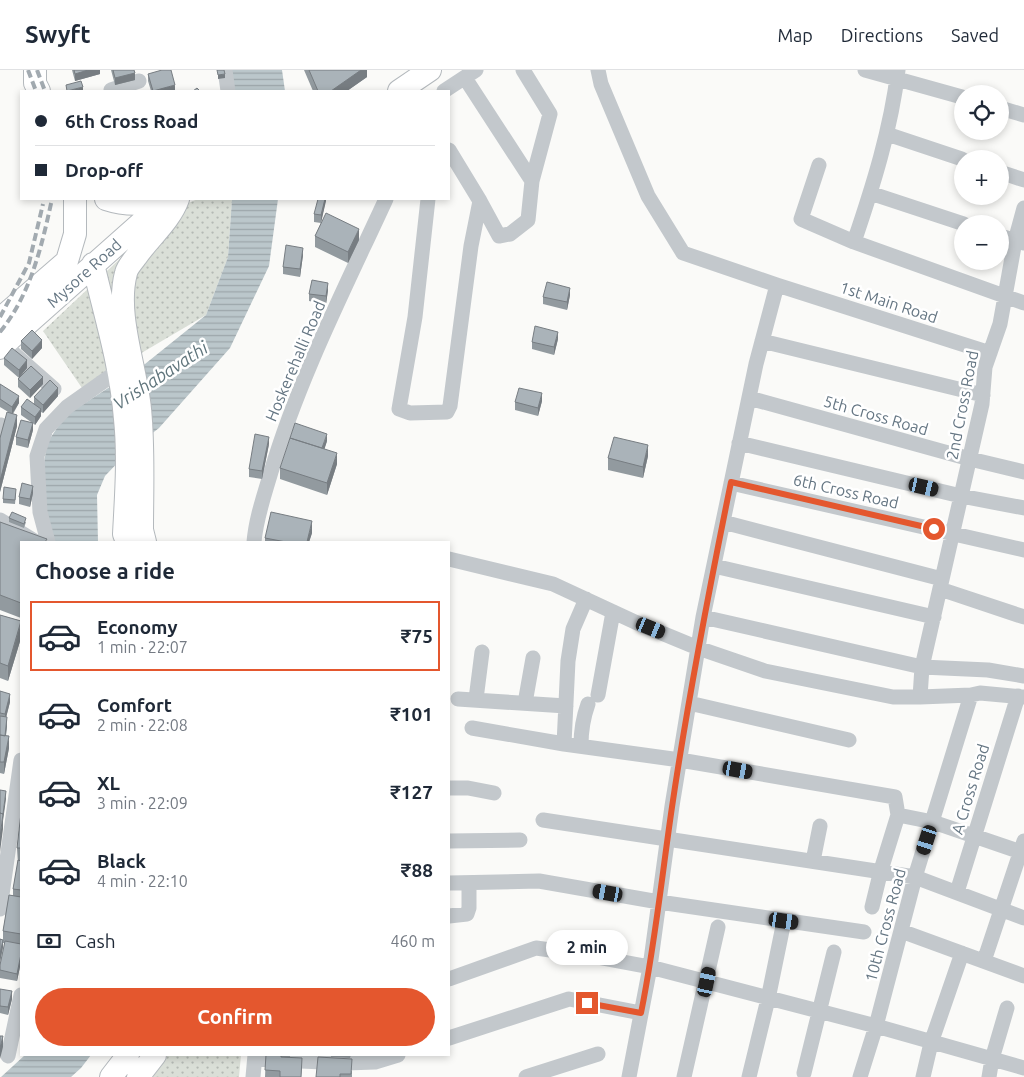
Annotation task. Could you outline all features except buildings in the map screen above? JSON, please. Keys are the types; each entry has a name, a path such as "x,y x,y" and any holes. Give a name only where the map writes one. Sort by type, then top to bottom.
{"highway":[{"path":"35,70 35,83 38,90"},
{"path":"400,90 430,70"},
{"name":"Mysore Road","path":"0,319 67,261 75,234 75,200"},
{"path":"110,200 128,204 150,204 164,200"},
{"name":"Mysore Road","path":"2,346 167,200"},
{"path":"145,541 135,457 125,418 124,375 128,342 123,295 126,271 143,247 168,218 177,200"},
{"path":"93,264 124,375"},
{"path":"127,541 124,534 135,457"},
{"path":"111,1077 127,1056"},
{"path":"138,1077 154,1056"}],"street":[{"path":"225,70 228,90"},
{"path":"450,152 499,236 510,234 528,220 532,181 550,114 523,70"},
{"name":"1st Main Road","path":"598,70 600,84 648,196 683,253 777,285 990,352"},
{"path":"865,70 898,74 954,94"},
{"path":"446,90 470,74 532,181"},
{"path":"854,242 887,134 898,74"},
{"path":"111,90 138,81"},
{"path":"1009,111 1024,115"},
{"path":"887,134 954,156"},
{"path":"819,165 800,219 854,242 1024,304"},
{"path":"1009,175 1024,180"},
{"path":"870,193 954,221"},
{"name":"Hoskerehalli Road","path":"254,541 255,526 281,440 311,364 386,200"},
{"path":"428,200 414,317 399,409 410,412 447,412 450,406 471,246 480,201"},
{"name":"2nd Cross Road","path":"920,697 922,667 970,459 983,395 985,367 1000,324 1020,242 1024,208"},
{"path":"629,1077 650,967 703,617 749,398 777,285"},
{"path":"762,341 983,395"},
{"path":"2,346 26,362 54,389"},
{"path":"48,541 40,512 37,456 46,429 67,407 124,375"},
{"name":"5th Cross Road","path":"749,398 1024,472"},
{"path":"739,443 961,496 1024,508"},
{"name":"6th Cross Road","path":"731,482 1024,550"},
{"path":"0,520 34,541"},
{"path":"723,522 941,584 1024,617"},
{"path":"450,559 553,584 698,648 765,671 893,697 971,695 980,693 1021,696"},
{"path":"714,566 934,617"},
{"path":"564,744 568,661 573,630 586,600"},
{"path":"581,745 583,717 593,699 613,612"},
{"path":"703,617 922,667 988,670 1024,676"},
{"path":"476,698 482,652"},
{"path":"526,703 533,658"},
{"name":"10th Cross Road","path":"860,1077 876,1026 915,877 971,695"},
{"name":"A Cross Road","path":"957,892 973,837 1021,696"},
{"path":"458,698 566,706"},
{"path":"689,703 849,740"},
{"path":"472,728 564,744 680,760 895,797 898,814 880,870 872,907"},
{"path":"0,909 20,767"},
{"path":"450,788 468,788 494,793"},
{"path":"898,814 933,822 973,837 1023,849 984,961"},
{"path":"543,820 880,870 915,877 1024,918"},
{"path":"813,861 820,826"},
{"path":"450,841 520,840"},
{"path":"450,883 539,882 659,902 864,932"},
{"path":"450,916 467,914 469,908 469,883"},
{"path":"748,1077 768,999 784,921"},
{"path":"684,1077 718,927"},
{"path":"901,932 1024,976"},
{"path":"450,978 536,948 650,967 820,1013 876,1026 1024,1068"},
{"path":"804,1073 834,952"},
{"path":"924,1077 932,1043 962,953"},
{"path":"450,1038 569,999 641,1013"},
{"path":"8,1056 20,1001"},
{"path":"989,1077 1006,1008"},
{"path":"526,1077 598,1054"},
{"path":"253,1077 255,1057 346,1063 375,1062 395,1056"}],"shaded area":[{"path":"196,200 232,200 228,257 206,315 82,388 43,331 173,209"},
{"path":"167,1056 241,1056 239,1077 153,1077"}],"water":[{"path":"229,70 282,70 285,90 232,90"},
{"name":"Vrishabavathi","path":"232,200 278,200 269,266 230,348 159,428 127,453 105,476 97,495 98,541 52,541 41,484 47,443 65,416 145,364 206,315 228,257"},
{"path":"24,1056 90,1056 71,1077 1,1077"}],"railway":[{"path":"28,70 36,90"},
{"path":"37,70 45,90"},
{"path":"0,332 20,302 34,268 52,200"},
{"path":"0,317 29,263 43,204"}],"route":[{"path":"587,1003 641,1013 650,967 672,806 703,617 731,482 934,529"}]}
